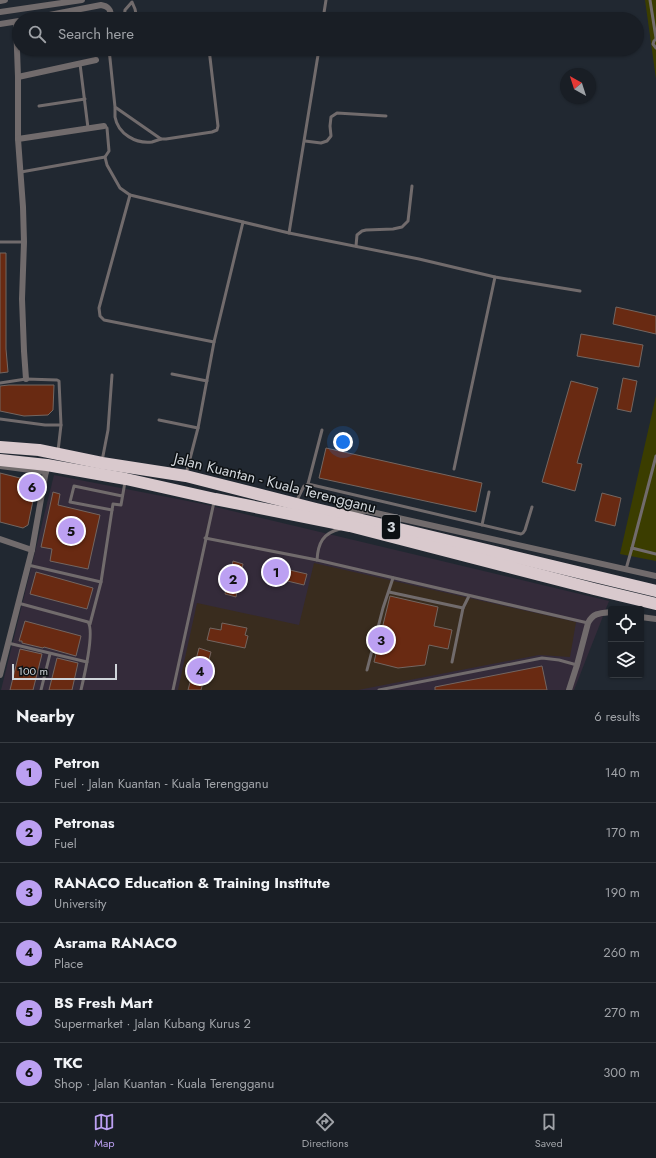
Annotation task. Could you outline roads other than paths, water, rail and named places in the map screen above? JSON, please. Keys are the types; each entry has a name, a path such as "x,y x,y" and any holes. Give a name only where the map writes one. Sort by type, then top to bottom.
{"highway":[{"name":"Jalan Kuantan - Kuala Terengganu","path":"2,446 58,453 102,463 184,484 215,499 350,526 594,590 656,604"},
{"name":"Jalan Kuantan - Kuala Terengganu","path":"0,460 47,469 126,479 184,484 296,503 656,591"}],"street":[{"path":"0,1 5,0"},
{"path":"0,12 41,3 82,0"},
{"path":"65,12 101,5 108,7 111,12"},
{"path":"0,24 12,22"},
{"path":"18,56 18,139 24,242 22,299 26,379"},
{"path":"18,76 96,60"},
{"path":"18,139 104,126"},
{"path":"0,466 47,469 32,550 0,675"},
{"path":"316,509 367,511 656,576"},
{"path":"0,539 32,550"},
{"path":"569,690 588,623 595,615 608,613"},
{"path":"644,617 656,619"}],"lane":[{"path":"324,12 326,0"},
{"path":"650,0 656,38 653,44 656,48"},
{"path":"125,12 132,1"},
{"path":"132,1 136,12"},
{"path":"110,56 115,118 120,131 139,141 151,142 217,130 210,56"},
{"path":"289,233 318,56"},
{"path":"80,64 88,128"},
{"path":"40,106 85,99"},
{"path":"115,107 161,139"},
{"path":"305,141 327,141 331,136 331,117 337,113 386,116"},
{"path":"21,172 105,157 109,151 107,128 104,126"},
{"path":"105,157 107,165 120,188 130,196 289,233 419,259 496,277 580,291"},
{"path":"356,246 357,235 362,231 402,228 408,221 412,186"},
{"path":"130,196 99,308 100,316 104,320 214,342"},
{"path":"184,484 198,428 214,342 243,222"},
{"path":"0,242 24,242"},
{"path":"454,469 496,277"},
{"path":"172,374 206,381"},
{"path":"102,463 108,430 112,375"},
{"path":"0,383 26,379 59,381 61,425 58,453"},
{"path":"0,419 45,425 61,425"},
{"path":"159,420 198,428"},
{"path":"296,503 304,486 308,484 322,430"},
{"path":"626,569 656,456"},
{"path":"81,690 87,662 90,624 101,582 113,504 121,505 126,479"},
{"path":"308,484 521,534 525,530 532,507"},
{"path":"112,510 71,502 74,486 122,496"},
{"path":"482,525 489,492"},
{"path":"173,690 205,538 215,499"},
{"path":"317,560 320,543 327,535 333,530 350,526"},
{"path":"205,538 317,560 588,623"},
{"path":"632,548 656,554"},
{"path":"28,566 101,582"},
{"path":"367,670 383,608 393,578"},
{"path":"389,592 463,608"},
{"path":"452,662 463,608 469,596"},
{"path":"18,603 86,620 90,624"},
{"path":"8,643 87,662"},
{"path":"41,690 50,654"},
{"path":"379,690 542,658 559,660 577,665"}],"place":[{"name":"TKC","path":"32,487"},
{"name":"BS Fresh Mart","path":"71,531"},
{"name":"Petron","path":"276,572"},
{"name":"Petronas","path":"233,579"},
{"name":"RANACO Education & Training Institute","path":"381,640"},
{"name":"Asrama RANACO","path":"200,671"}]}
